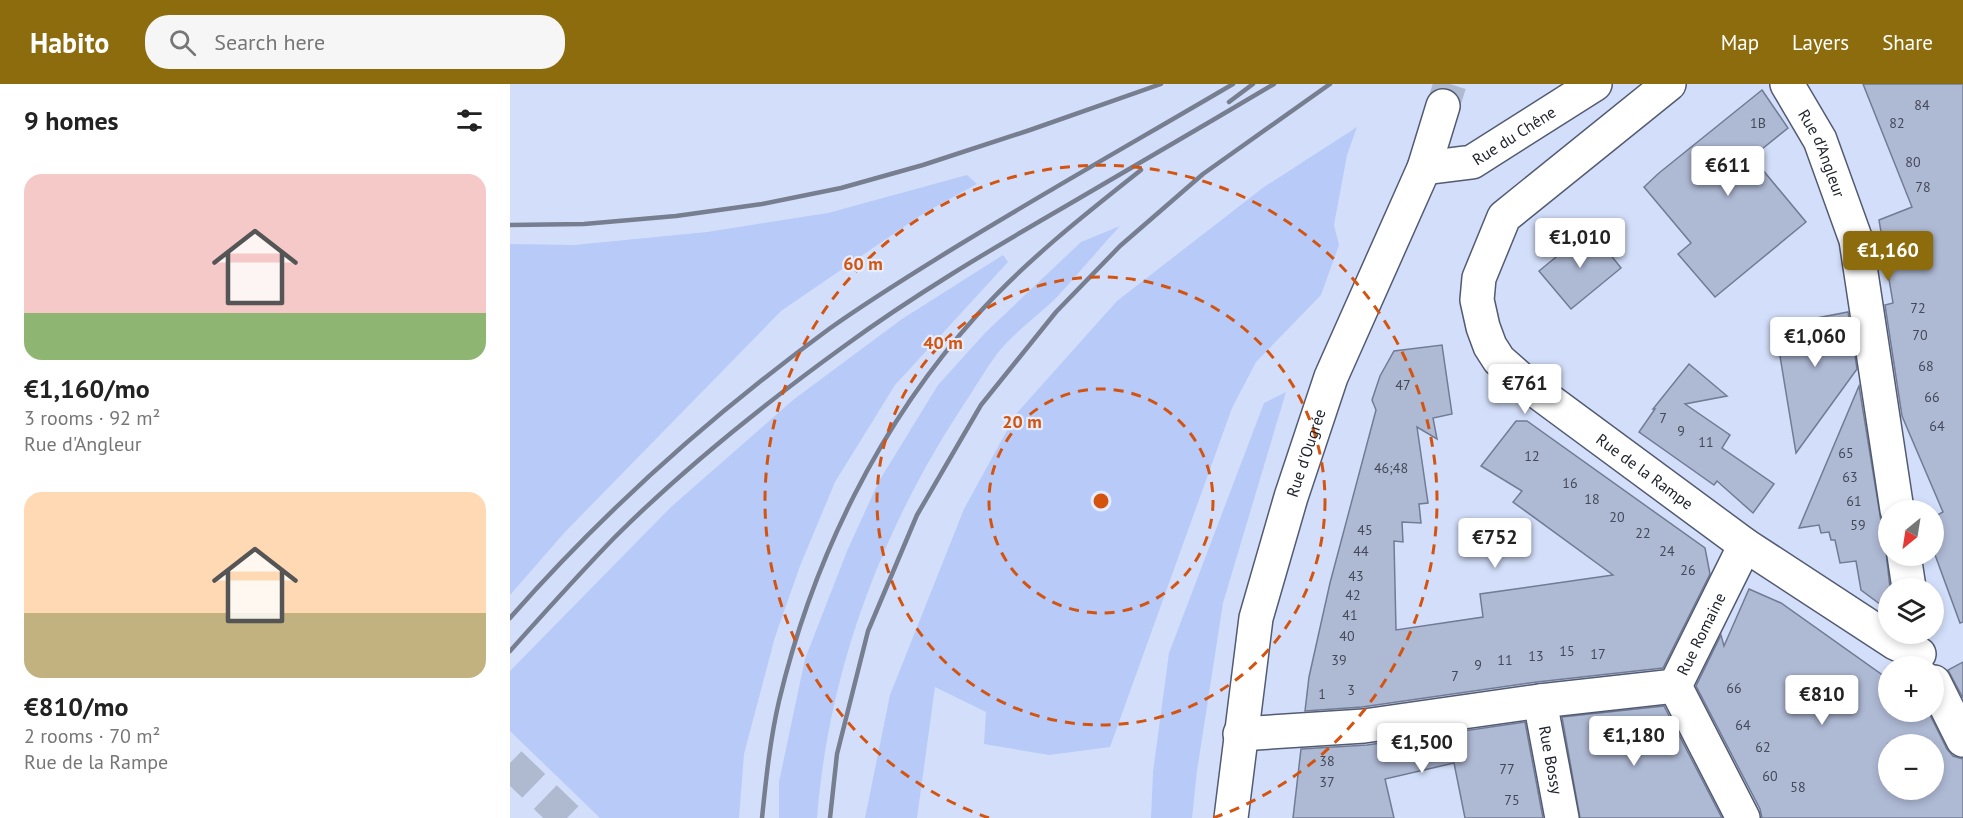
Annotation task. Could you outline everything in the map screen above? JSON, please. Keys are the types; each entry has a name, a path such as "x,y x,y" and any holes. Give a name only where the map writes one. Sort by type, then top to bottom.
{"street":[{"name":"Rue du Chêne","path":"1424,168 1472,162 1595,84"},
{"name":"Rue de la Rampe","path":"1669,84 1504,217 1479,278 1477,300 1483,327 1499,360 1524,382 1745,545 1918,656"},
{"name":"Rue d'Angleur","path":"1787,84 1820,140 1856,240 1895,500"},
{"name":"Rue d'Ougrée","path":"1231,818 1256,618 1291,497 1331,377 1424,168 1443,106"},
{"name":"Rue Romaine","path":"1240,734 1302,732 1364,726 1540,701 1675,686 1745,545"},
{"path":"1675,686 1743,818"},
{"name":"Rue Bossy","path":"1540,701 1562,818"},
{"path":"1944,702 1963,741"}],"shaded area":[{"path":"1357,127 1347,155 1334,225 1339,245 1321,295 1256,362 1232,408 1110,747 1049,755 984,744 986,712 935,687 917,818 865,818 890,695 964,509 1016,414 1117,301 1264,187"},
{"path":"967,175 977,184 924,213 781,311 565,532 510,595 510,244 574,245 707,232 828,213"},
{"path":"1120,226 1057,297 1011,338 997,354 940,443 887,544 848,651 834,706 817,818 779,818 779,782 805,659 847,551 879,481 938,385 985,333 1081,242"},
{"path":"1003,255 1008,262 895,385 835,482 800,566 775,637 744,754 739,818 600,818 510,731 510,671 671,507 793,400 902,319"},
{"path":"1286,392 1223,603 1192,818 1151,818 1153,772 1169,653 1264,403"}],"building":[{"path":"1863,84 1963,84 1963,622 1960,623 1939,566 1944,566 1944,500 1938,500 1902,416 1885,305 1893,303 1879,220 1912,207"},
{"path":"1762,90 1788,128 1752,157 1806,222 1715,297 1678,254 1691,243 1644,187"},
{"path":"1590,229 1621,268 1571,309 1539,271"},
{"path":"1848,312 1857,369 1796,453 1775,326"},
{"path":"1442,345 1452,414 1433,418 1437,439 1417,427 1428,503 1419,504 1421,523 1402,522 1403,542 1394,541 1396,630 1483,617 1480,594 1613,575 1513,502 1522,491 1481,466 1516,421 1527,421 1705,548 1710,574 1663,668 1537,682 1362,707 1305,711 1309,677 1330,583 1376,410 1372,400 1380,376 1394,351"},
{"path":"1689,364 1727,396 1685,404 1730,435 1722,448 1774,484 1753,513 1717,481 1714,485 1639,432 1655,409 1653,409"},
{"path":"1859,386 1878,503 1878,566 1888,566 1889,578 1878,578 1878,603 1861,590 1856,561 1840,563 1835,540 1831,540 1829,532 1821,533 1819,525 1799,528"},
{"path":"1749,589 1781,603 1878,672 1878,722 1934,722 1940,734 1878,734 1878,800 1944,800 1944,743 1953,756 1963,759 1963,818 1762,818 1760,809 1696,686 1721,635 1724,646"},
{"path":"1963,662 1963,698 1948,670"},
{"path":"1664,706 1722,818 1580,818 1562,717"},
{"path":"1525,722 1543,818 1465,818 1454,763 1385,779 1394,818 1293,818 1301,749 1367,745"}],"tunnel":[{"path":"1443,106 1450,84"},
{"path":"510,763 567,818"}],"railway":[{"path":"510,225 584,224 676,216 762,204 841,188 923,165 1161,84"},
{"path":"510,618 584,539 662,465 702,429 829,329 959,245 1233,84"},
{"path":"1229,102 1253,84"},
{"path":"510,651 587,566 641,512 725,438 813,369 897,309 1009,239 1274,84"},
{"path":"830,818 837,754 868,631 917,515 981,405 1056,312 1120,246 1203,174 1330,84"},
{"path":"762,818 773,730 793,648 831,545 854,495 881,446 910,400 978,314 1036,257 1141,170"}]}
